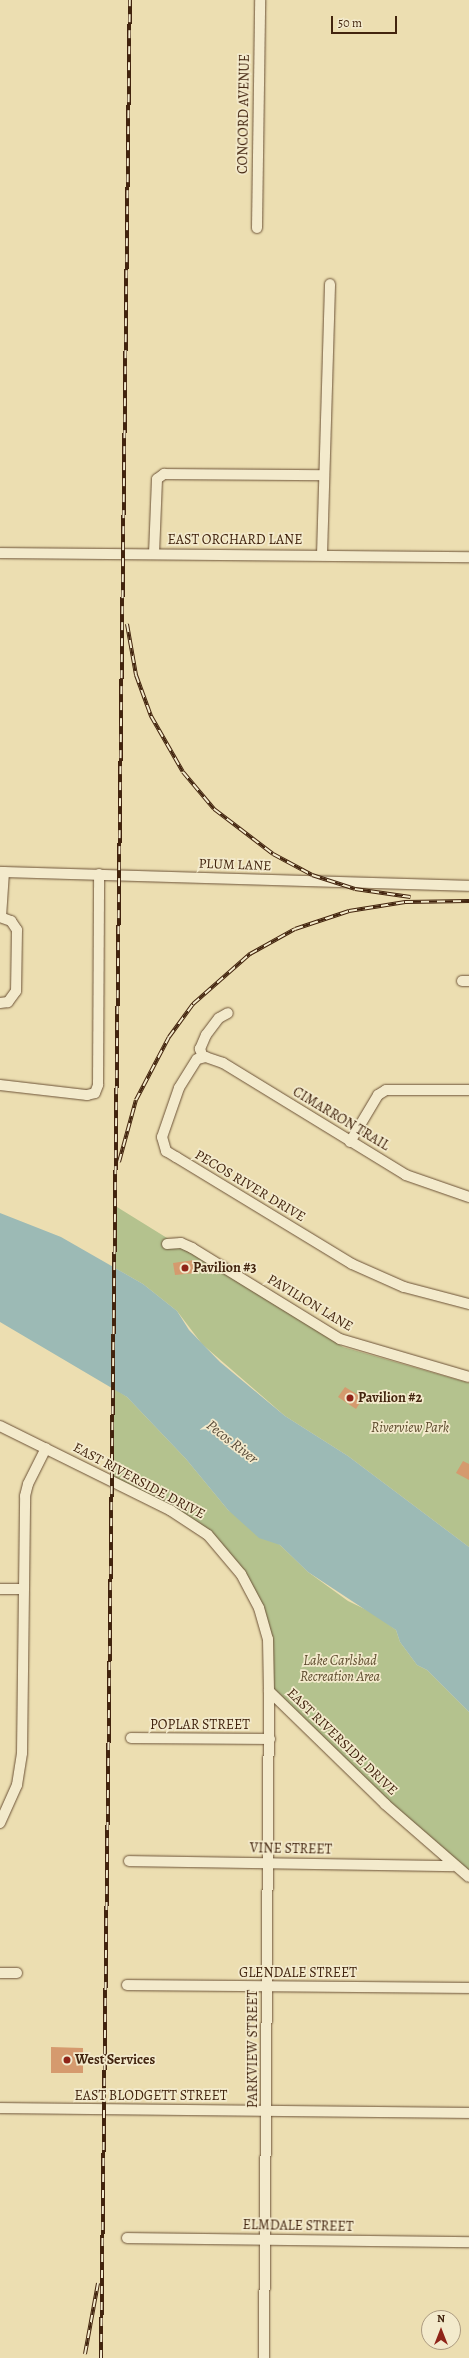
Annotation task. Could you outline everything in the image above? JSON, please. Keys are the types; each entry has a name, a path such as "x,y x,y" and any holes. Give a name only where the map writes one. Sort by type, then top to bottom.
{"street":[{"name":"CONCORD AVENUE","path":"257,228 260,0"},
{"path":"322,555 330,284"},
{"path":"154,554 157,479 164,474 324,475"},
{"name":"EAST ORCHARD LANE","path":"0,553 469,557"},
{"path":"0,1003 8,1002 14,996 17,930 11,921 0,917 4,908 2,872"},
{"name":"PLUM LANE","path":"2,872 469,886"},
{"path":"0,1085 87,1095 95,1092 98,1086 99,874"},
{"path":"203,1057 200,1049 206,1035 218,1018 228,1013"},
{"name":"CIMARRON TRAIL","path":"203,1057 223,1063 350,1142 414,1179 469,1197"},
{"name":"PECOS RIVER DRIVE","path":"203,1057 197,1059 190,1070 170,1112 162,1137 166,1151 357,1267 410,1288 469,1304"},
{"path":"350,1142 378,1095 386,1090 469,1090"},
{"name":"PAVILION LANE","path":"167,1244 181,1243 192,1248 340,1339 469,1377"},
{"name":"EAST RIVERSIDE DRIVE","path":"0,1426 170,1510 198,1527 217,1544 241,1574 259,1608 268,1639 269,1691 385,1804 453,1866 469,1878"},
{"path":"0,1823 18,1785 22,1753 25,1496 28,1484 46,1448"},
{"path":"0,1589 24,1590"},
{"name":"PARKVIEW STREET","path":"264,2358 270,1739 269,1691"},
{"name":"POPLAR STREET","path":"131,1738 270,1739"},
{"name":"VINE STREET","path":"129,1861 453,1866"},
{"path":"0,1973 17,1973"},
{"name":"GLENDALE STREET","path":"127,1985 469,1988"},
{"name":"EAST BLODGETT STREET","path":"0,2108 469,2113"},
{"name":"ELMDALE STREET","path":"127,2238 469,2242"}],"green space":[{"name":"Riverview Park","path":"117,1207 343,1347 469,1383 469,1547 348,1456 285,1416 202,1344 177,1311 143,1284 115,1268"},
{"name":"Lake Carlsbad Recreation Area","path":"112,1387 127,1397 186,1459 228,1510 280,1545 308,1572 348,1601 373,1613 396,1630 400,1642 417,1665 427,1670 469,1712 469,1877 269,1691 270,1656 259,1608 217,1544 112,1481"}],"water":[{"name":"Pecos River","path":"0,1213 61,1237 143,1284 177,1311 189,1330 220,1362 285,1416 348,1456 469,1547 469,1712 427,1670 417,1665 400,1642 396,1630 308,1572 280,1545 259,1538 228,1510 186,1459 127,1397 0,1322"}],"building":[{"name":"Pavilion #3","path":"194,1260 196,1273 175,1275 173,1263"},
{"name":"Pavilion #2","path":"345,1387 363,1398 356,1409 338,1397"},
{"path":"463,1461 469,1464 469,1480 456,1473"},
{"name":"West Services","path":"51,2047 83,2048 83,2073 51,2073"}],"railway":[{"path":"101,2358 130,0"},
{"path":"127,624 136,675 151,716 183,772 214,809 273,854 312,875 355,889 410,897"},
{"path":"119,1162 136,1100 169,1037 193,1004 250,954 295,929 349,911 405,902 469,901"},
{"path":"85,2354 98,2283"}],"place":[{"name":"Pavilion #3","path":"185,1268"},
{"name":"Pavilion #2","path":"350,1398"},
{"name":"West Services","path":"67,2060"}]}
